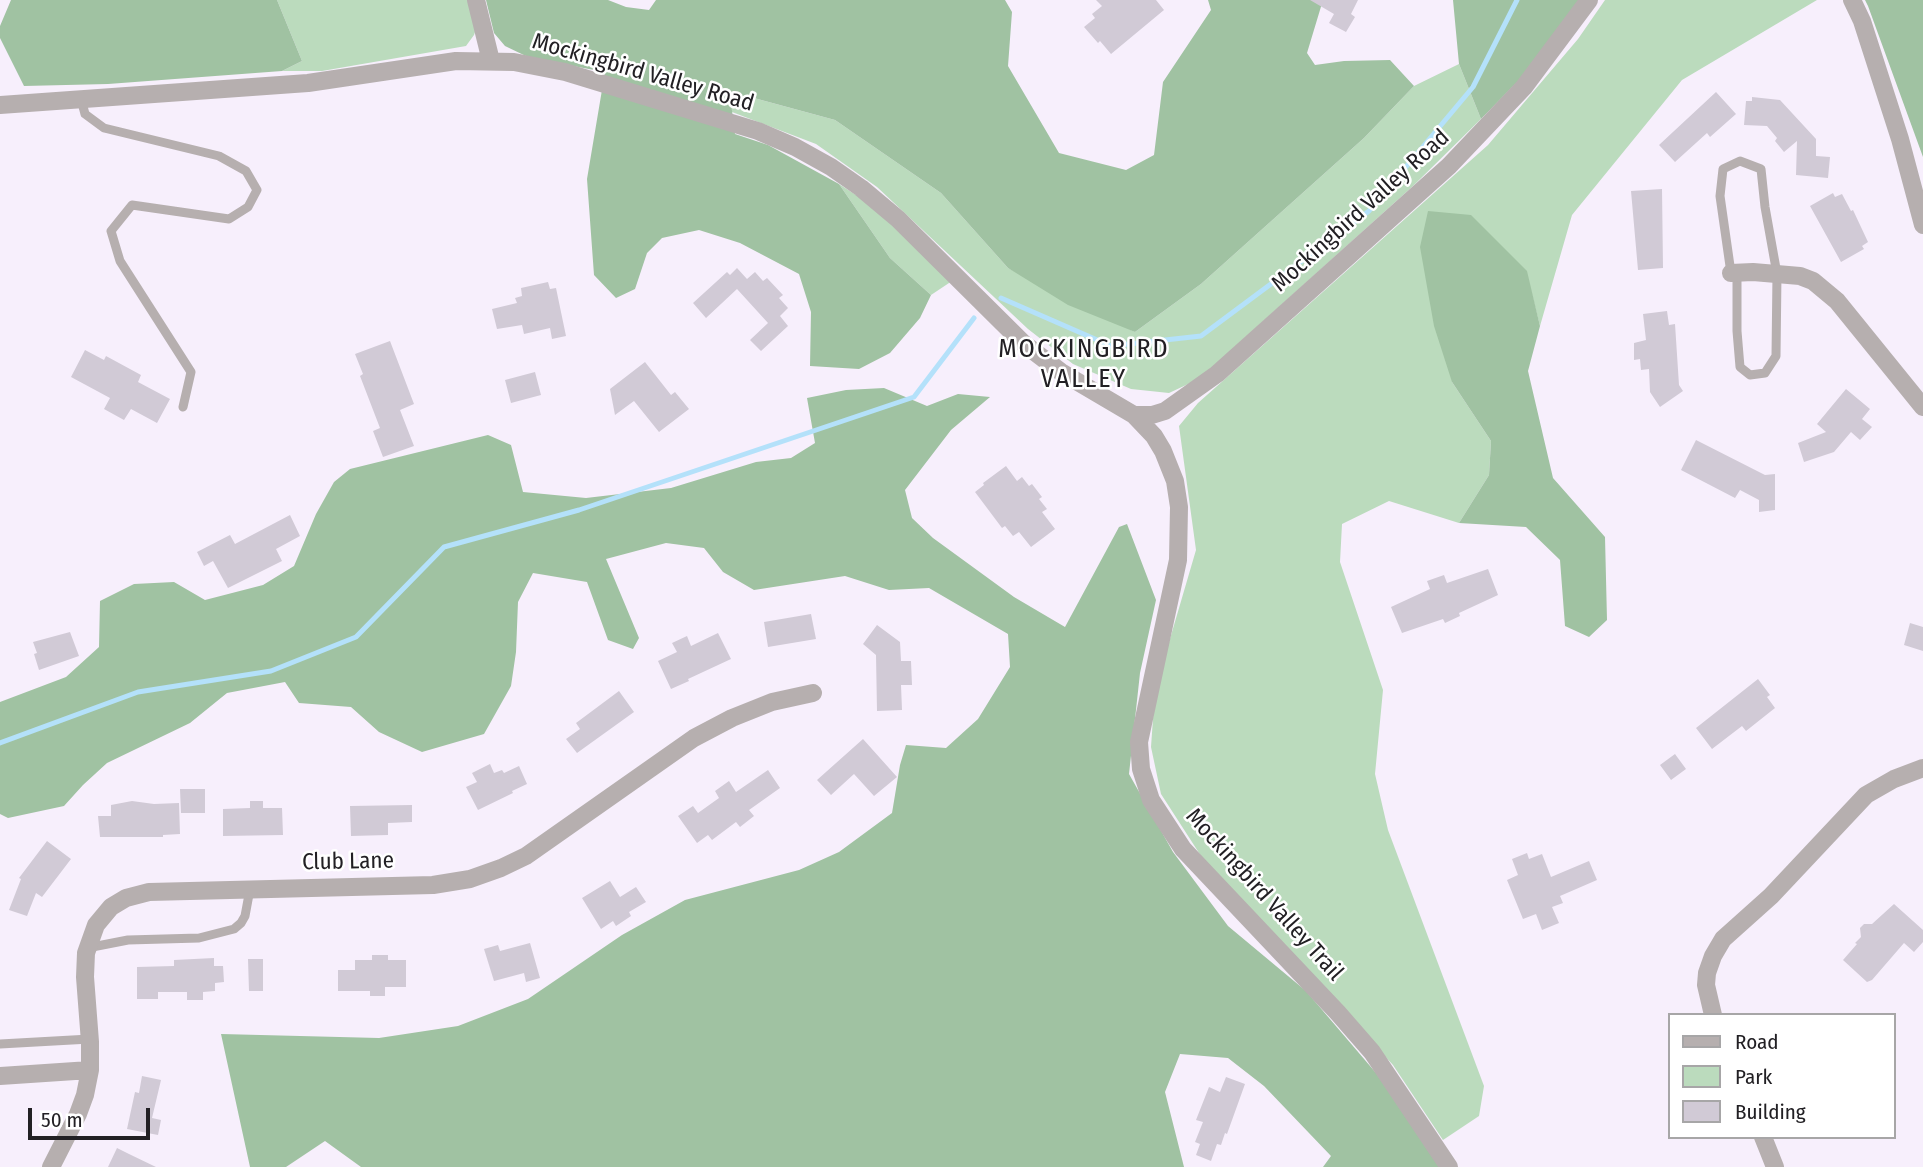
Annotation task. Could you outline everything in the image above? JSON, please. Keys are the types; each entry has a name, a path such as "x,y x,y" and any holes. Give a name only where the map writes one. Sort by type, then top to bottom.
{"street":[{"path":"476,0 491,61"},
{"name":"Mockingbird Valley Road","path":"1133,415 1153,415 1165,411 1216,374 1439,175 1524,87 1589,0"},
{"path":"1852,0 1862,21 1900,139 1923,225"},
{"name":"Mockingbird Valley Road","path":"0,105 308,83 456,61 491,61 514,62 565,72 758,131 807,154 861,188 898,219 1023,343 1061,372 1133,415 1154,436 1175,481 1179,507 1180,542 1173,583"},
{"path":"1734,273 1800,276 1825,289 1923,407"},
{"name":"Mockingbird Valley Trail","path":"1173,583 1139,742 1141,769 1151,800 1183,849 1372,1052 1449,1167"},
{"name":"Club Lane","path":"51,1167 78,1114 90,1070 85,977 87,948 91,936 111,907 126,898 149,892 433,885 470,879 526,856 694,738 732,718 772,702 813,693"},
{"path":"1712,1013 1707,974 1723,939 1771,896 1866,795 1894,779 1923,768"},
{"path":"0,1076 90,1070"},
{"path":"1764,1139 1774,1167"}],"lane":[{"path":"81,99 85,114 104,128 219,156 246,171 257,190 248,207 229,219 132,205 111,231 120,261 191,372 183,407"},
{"path":"1740,161 1761,169 1777,274 1776,356 1765,373 1750,375 1740,367 1734,273 1720,196 1723,169 1740,161"},
{"path":"87,948 128,940 199,938 234,929 245,916 250,889"},
{"path":"0,1044 90,1039"}],"green space":[{"path":"11,0 277,0 302,61 282,71 108,84 24,86 0,38 0,26"},
{"path":"277,0 471,0 479,21 466,46 322,71 282,71 302,61"},
{"path":"486,0 608,0 626,7 649,10 656,0 1005,0 1012,12 1008,66 1059,153 1126,170 1154,155 1163,82 1211,10 1208,0 1323,0 1307,53 1315,65 1390,60 1414,86 1364,138 1201,284 1135,332 1068,305 1008,268 941,193 835,120 754,98 730,95 735,134 768,145 839,184 890,258 931,295 920,318 890,353 859,369 810,366 811,312 799,274 740,243 699,230 662,238 647,253 635,289 616,298 594,275 587,179 605,72 530,58 505,46 494,33"},
{"path":"1453,0 1582,0 1525,74 1481,119 1459,64"},
{"path":"1605,0 1817,0 1682,80 1572,215 1540,326 1526,271 1452,382 1491,441 1489,475 1459,523 1389,501 1342,524 1340,562 1383,690 1375,774 1388,830 1484,1086 1479,1116 1443,1140 1393,1065 1201,856 1161,794 1151,747 1155,690 1196,550 1179,426 1198,403 1488,145 1578,39"},
{"path":"1865,0 1923,0 1923,157 1868,6"},
{"path":"1459,64 1481,119 1412,187 1199,379 1169,393 1131,389 1073,364 1028,329 877,187 816,144 732,112 730,95 754,98 835,120 941,193 1008,268 1135,332 1201,284 1364,138 1414,86"},
{"path":"839,184 873,206 952,281 931,295 890,258"},
{"path":"1428,211 1471,215 1527,271 1540,326 1528,371 1553,478 1605,537 1607,620 1589,637 1565,626 1560,560 1526,527 1459,523 1489,475 1491,441 1452,382 1434,326 1420,247"},
{"path":"884,388 927,406 958,394 990,397 951,430 905,490 912,518 933,538 1014,597 1065,627 1119,527 1127,524 1156,600 1140,673 1129,774 1173,852 1228,926 1306,991 1376,1073 1441,1167 1323,1167 1331,1156 1264,1086 1228,1058 1180,1054 1165,1092 1184,1167 361,1167 325,1141 286,1167 250,1167 221,1034 379,1038 458,1026 528,999 622,935 685,900 799,870 839,852 892,813 906,745 946,748 978,719 1010,667 1008,634 929,588 889,590 845,576 754,590 723,572 704,548 666,543 606,559 639,638 633,649 608,640 587,582 533,573 518,602 516,652 511,686 484,734 422,752 379,732 351,707 299,703 285,682 227,693 190,723 107,763 64,806 8,818 0,814 0,702 66,677 99,647 100,601 134,584 174,582 205,600 263,585 294,566 316,514 334,482 350,469 488,435 511,445 523,492 586,498 671,488 756,462 791,458 815,443 807,398 846,390"}],"building":[{"path":"1096,0 1156,0 1164,10 1111,54 1084,27 1095,18 1092,14 1102,6"},
{"path":"1310,0 1358,0 1351,14 1355,17 1346,32 1329,23 1334,14"},
{"path":"1716,92 1736,114 1710,137 1707,133 1675,162 1659,145"},
{"path":"1752,97 1780,100 1816,139 1816,156 1830,157 1828,178 1796,175 1797,141 1784,152 1767,126 1744,125 1746,101 1752,101"},
{"path":"1662,189 1663,268 1638,270 1631,191"},
{"path":"1833,193 1835,197 1842,194 1868,242 1862,246 1864,249 1841,262 1810,206"},
{"path":"737,268 747,279 755,272 763,281 767,278 783,295 779,298 788,308 780,316 788,326 761,351 750,340 768,323 737,289 706,318 693,303 727,272 730,275"},
{"path":"548,282 550,289 556,288 566,336 552,339 550,328 524,334 522,325 497,329 492,309 517,303 515,298 522,296 521,288"},
{"path":"1667,311 1669,325 1675,324 1679,385 1683,391 1660,407 1650,392 1649,369 1641,370 1640,359 1634,360 1634,343 1646,340 1643,314"},
{"path":"390,341 414,404 400,410 414,446 383,457 373,431 380,428 360,376 363,374 355,354"},
{"path":"85,350 104,360 106,356 141,375 138,382 170,399 157,423 131,409 124,420 104,409 110,398 71,377"},
{"path":"645,362 671,395 675,392 689,409 659,432 634,401 615,415 610,389"},
{"path":"535,372 541,395 511,403 505,380"},
{"path":"1846,389 1870,409 1862,419 1872,427 1860,440 1851,432 1834,452 1804,462 1798,443 1826,432 1817,424"},
{"path":"1696,440 1765,475 1775,474 1775,510 1759,512 1759,500 1740,490 1735,498 1681,470"},
{"path":"1006,466 1017,481 1022,477 1029,486 1032,484 1047,509 1042,512 1055,529 1031,547 1019,532 1013,536 1005,526 1002,528 975,492"},
{"path":"290,515 300,536 276,549 282,561 228,588 213,561 204,566 197,552 230,535 235,544"},
{"path":"1488,569 1498,595 1459,613 1460,616 1445,623 1443,619 1402,633 1391,607 1430,589 1427,581 1444,575 1447,583"},
{"path":"811,614 816,639 768,647 764,622"},
{"path":"1910,623 1923,627 1923,651 1904,645"},
{"path":"877,625 900,642 901,661 911,661 912,685 901,685 902,710 877,711 876,655 863,644"},
{"path":"70,632 79,656 39,670 33,642"},
{"path":"718,633 731,659 671,689 658,661 677,652 672,643 687,636 691,646"},
{"path":"1758,679 1770,695 1767,697 1775,708 1746,731 1742,726 1712,749 1696,728"},
{"path":"619,691 634,712 577,753 566,739 580,729 576,723"},
{"path":"863,739 897,777 874,796 854,774 831,795 817,780"},
{"path":"1675,754 1686,769 1671,780 1660,765"},
{"path":"490,764 494,773 502,770 504,773 519,766 527,784 478,810 466,787 477,782 472,773"},
{"path":"768,770 780,788 749,810 754,816 740,827 736,822 712,840 708,835 697,843 678,816 693,806 698,813 719,798 715,791 729,781 736,792"},
{"path":"180,789 205,789 205,813 181,813"},
{"path":"132,801 179,803 180,834 163,837 100,837 98,816 111,816 111,805"},
{"path":"250,801 263,801 263,808 282,808 283,835 223,836 223,809 250,808"},
{"path":"412,805 412,822 388,823 388,835 351,836 350,806"},
{"path":"47,841 71,859 42,897 36,893 27,916 9,910 21,879 19,878"},
{"path":"1527,853 1529,859 1542,854 1551,877 1589,861 1597,880 1560,896 1563,903 1552,907 1559,923 1542,930 1536,914 1523,919 1507,880 1518,875 1512,859"},
{"path":"610,881 620,897 636,887 646,902 629,912 631,916 616,926 613,921 601,929 582,898"},
{"path":"1894,904 1923,930 1923,942 1914,952 1904,943 1872,980 1867,982 1843,960 1861,937 1860,928 1864,924 1872,924"},
{"path":"530,943 540,978 526,982 524,973 494,981 484,949 498,945 500,951"},
{"path":"372,955 388,955 388,960 406,960 406,987 385,987 385,996 370,996 370,991 338,991 338,970 355,970 355,960 372,960"},
{"path":"214,958 214,966 223,966 224,982 215,983 215,991 203,992 203,1000 187,1000 187,992 158,992 158,999 137,999 137,967 174,966 174,960"},
{"path":"248,959 263,959 263,991 249,991"},
{"path":"142,1076 161,1080 152,1118 161,1120 158,1135 127,1129 135,1092 139,1093"},
{"path":"1226,1077 1245,1084 1227,1134 1225,1133 1221,1145 1217,1144 1211,1161 1196,1155 1200,1144 1195,1142 1203,1122 1196,1120 1209,1087 1220,1092"},
{"path":"117,1148 129,1154 156,1167 108,1167"}],"waterway":[{"path":"1001,298 1111,346 1201,336 1369,211 1473,87 1517,0"},
{"path":"0,743 138,692 271,671 356,637 444,547 579,510 914,397 974,318"}],"district":[{"name":"MOCKINGBIRD VALLEY","path":"1084,365"}]}
